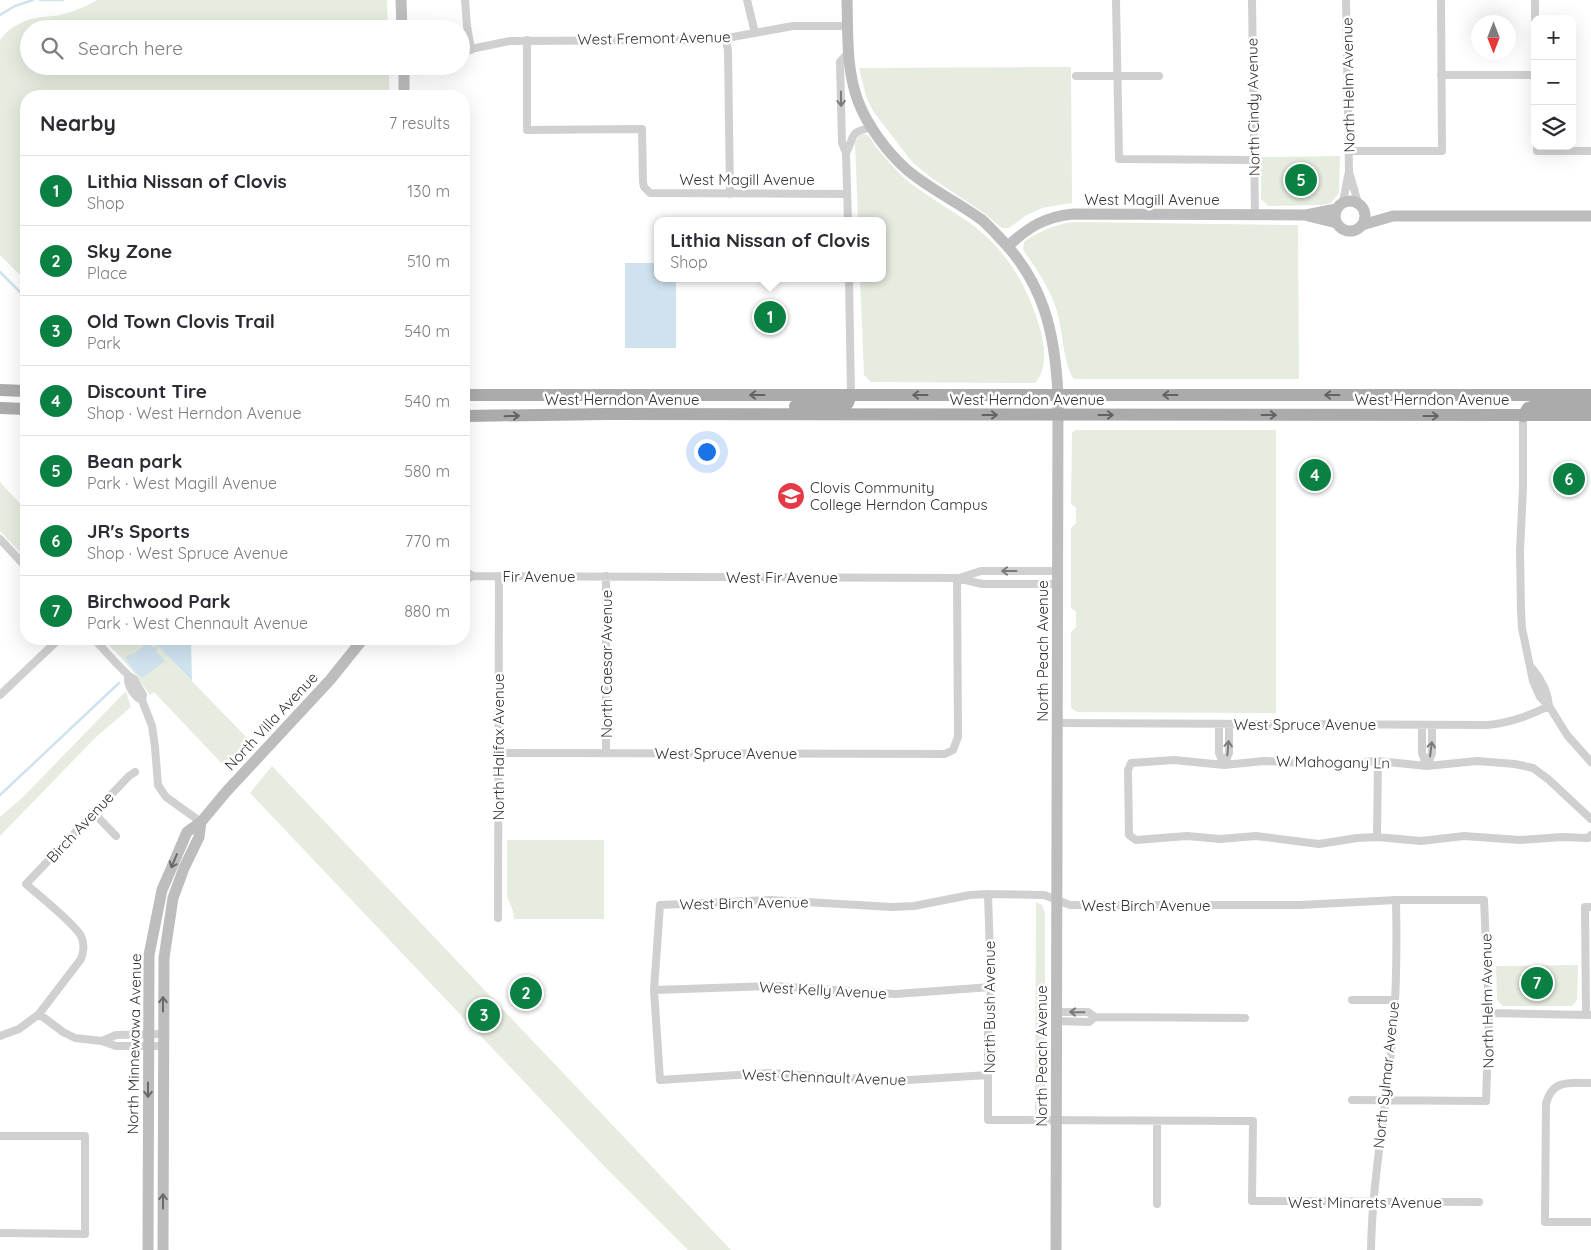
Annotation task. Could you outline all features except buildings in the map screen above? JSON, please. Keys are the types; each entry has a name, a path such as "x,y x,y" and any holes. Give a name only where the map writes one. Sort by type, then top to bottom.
{"main road":[{"path":"0,390 20,391"},
{"name":"West Herndon Avenue","path":"470,395 1591,395"},
{"path":"680,414 737,406 843,406 848,403 851,395"},
{"path":"1523,416 1528,408 1538,405 1591,405"},
{"path":"0,408 20,409"},
{"name":"West Herndon Avenue","path":"470,416 680,414 1591,416"}],"street":[{"path":"401,0 402,20"},
{"path":"465,0 467,20"},
{"path":"747,0 755,33"},
{"name":"North Peach Avenue","path":"847,0 848,53 851,79 859,103 872,127 887,148 906,169 983,221 1008,246 1028,273 1043,306 1054,350 1058,395 1056,1250"},
{"path":"1116,0 1118,159 1254,160"},
{"name":"North Cindy Avenue","path":"1252,0 1255,215"},
{"name":"North Helm Avenue","path":"1340,206 1349,171 1346,0"},
{"path":"1349,151 1442,151 1441,0"},
{"path":"1535,0 1536,15"},
{"name":"West Fremont Avenue","path":"471,50 510,41 726,39 793,26 848,26"},
{"path":"726,39 730,194"},
{"name":"West Magill Avenue","path":"527,40 527,130 642,129 643,182 647,191 654,194 847,194"},
{"path":"470,44 471,50"},
{"name":"North Peach Avenue","path":"848,53 840,62 842,144 846,152 848,217"},
{"path":"1441,75 1531,74"},
{"path":"404,75 404,90"},
{"path":"1076,76 1160,76"},
{"path":"846,152 853,134 872,127"},
{"path":"1564,150 1591,151"},
{"name":"North Helm Avenue","path":"1349,171 1361,206"},
{"path":"1392,216 1361,206 1353,201 1340,206 1335,216 1337,223 1348,231 1392,216 1591,216"},
{"name":"West Magill Avenue","path":"1306,215 1340,206"},
{"path":"1361,206 1365,214 1362,225"},
{"name":"West Magill Avenue","path":"1008,246 1037,223 1061,215 1073,214 1306,215 1337,223"},
{"path":"849,282 851,395"},
{"path":"1523,416 1523,488 1520,551 1520,610 1522,628 1532,668 1541,678 1548,694 1549,706 1567,735 1591,762"},
{"path":"0,539 20,561"},
{"name":"West Fir Avenue","path":"958,578 981,571 1057,571"},
{"name":"North Halifax Avenue","path":"498,918 499,576"},
{"name":"West Fir Avenue","path":"606,576 958,578 982,584 1057,584"},
{"name":"Fir Avenue","path":"470,577 606,576"},
{"name":"North Caesar Avenue","path":"606,576 606,752"},
{"name":"West Spruce Avenue","path":"498,753 942,755 952,750 958,737 958,578"},
{"path":"0,694 53,645"},
{"path":"100,645 113,657 128,677 134,679 143,695 142,700 149,716 154,737 158,785 166,797 201,822"},
{"name":"North Villa Avenue","path":"201,822 226,792 330,680 358,645"},
{"name":"West Spruce Avenue","path":"1057,723 1487,725 1521,719 1549,706"},
{"path":"1219,724 1219,753 1224,765"},
{"path":"1224,765 1229,753 1229,724"},
{"path":"1422,725 1422,753 1427,766"},
{"path":"1427,766 1432,753 1432,725"},
{"name":"W Mahogany Ln","path":"1377,837 1319,844 1256,836 1220,839 1187,836 1136,840 1129,835 1128,770 1131,763 1174,760 1224,765 1264,761 1330,764 1378,761 1427,766 1477,761 1514,764 1533,768 1548,779 1591,819"},
{"path":"1378,761 1377,837 1421,841 1464,836 1520,840 1562,837 1588,838 1591,835"},
{"name":"Birch Avenue","path":"39,1014 81,959 84,944 77,930 26,884 128,776 135,772"},
{"path":"93,812 116,836"},
{"name":"North Minnewawa Avenue","path":"163,1250 164,958 173,898 184,868 199,837 201,822"},
{"name":"North Minnewawa Avenue","path":"148,1250 149,955 162,890 186,832 201,822"},
{"name":"West Birch Avenue","path":"654,990 660,905 771,900 892,907 914,906 970,895 988,894 1044,895 1070,905 1325,905 1396,900 1484,900"},
{"name":"North Bush Avenue","path":"988,894 992,987 988,1034 988,1120 1056,1121"},
{"name":"North Sylmar Avenue","path":"1372,1250 1373,1201 1395,1000 1396,900"},
{"name":"North Helm Avenue","path":"1385,1101 1486,1101 1489,1013 1484,900"},
{"path":"1489,1013 1589,1015 1588,907"},
{"name":"West Kelly Avenue","path":"654,990 774,986 896,994 992,987"},
{"name":"West Chennault Avenue","path":"654,990 660,1080 768,1072 894,1081 988,1075"},
{"path":"1352,1000 1395,1000"},
{"path":"1057,1017 1088,1012 1095,1017 1244,1018"},
{"path":"0,1036 19,1029 39,1014 69,1036 81,1040 102,1041 116,1046 163,1046"},
{"path":"102,1041 116,1035 163,1034"},
{"path":"1591,1083 1566,1083 1556,1086 1549,1094 1546,1104 1545,1222 1591,1222"},
{"path":"1352,1100 1385,1101"},
{"path":"1056,1121 1157,1121 1156,1204"},
{"name":"West Minarets Avenue","path":"1157,1121 1253,1121 1252,1202 1479,1202"},
{"path":"0,1136 85,1136 85,1234 0,1233"}],"shaded area":[{"path":"97,0 387,0 388,20 29,20 39,17 57,16 79,9"},
{"path":"20,24 20,75 389,75 389,90 20,90 20,275 0,255 0,40"},
{"path":"1071,67 1072,203 1042,208 1025,216 1009,228 1002,228 912,162 873,111 866,96 859,68"},
{"path":"866,134 870,137 879,151 904,178 970,223 995,245 1006,258 1030,300 1042,338 1044,359 1042,372 1035,383 871,382 864,375 860,282 886,282 886,217 858,217 855,142 859,136"},
{"path":"1340,156 1339,193 1331,203 1322,205 1268,206 1261,199 1261,157"},
{"path":"1073,222 1298,225 1299,379 1074,379 1068,366 1059,318 1051,295 1043,279 1023,250 1024,242 1035,235 1053,227"},
{"path":"1075,430 1276,430 1276,713 1077,712 1071,708 1071,632 1076,627 1076,612 1071,608 1071,528 1076,523 1076,508 1071,504 1072,433"},
{"path":"0,482 20,504 20,553 0,531"},
{"path":"108,645 157,645 252,743 226,768 154,692 150,695"},
{"path":"126,691 131,707 95,738 0,836 0,817 23,797"},
{"path":"272,766 731,1250 688,1250 604,1166 250,793"},
{"path":"507,840 604,840 604,919 514,919 507,896"},
{"path":"1036,902 1042,905 1045,913 1045,1103 1042,1110 1035,1114"},
{"path":"1578,965 1577,1000 1572,1006 1503,1006 1497,1000 1496,966"}],"water":[{"path":"625,263 654,263 654,282 676,282 676,348 625,348"},
{"path":"144,645 151,645 165,661 142,678 125,657 135,653"},
{"path":"157,645 191,645 192,681"}],"waterway":[{"path":"0,15 15,6 33,0"},
{"path":"40,0 63,0"},
{"path":"0,272 20,292"},
{"path":"154,651 158,645"},
{"path":"0,795 119,683"}],"place":[{"name":"Bean park","path":"1301,180"},
{"name":"Lithia Nissan of Clovis","path":"770,317"},
{"name":"Discount Tire","path":"1315,475"},
{"name":"JR's Sports","path":"1569,479"},
{"name":"Clovis Community College Herndon Campus","path":"791,496"},
{"name":"Birchwood Park","path":"1537,983"},
{"name":"Sky Zone","path":"526,993"},
{"name":"Old Town Clovis Trail","path":"484,1015"}]}
